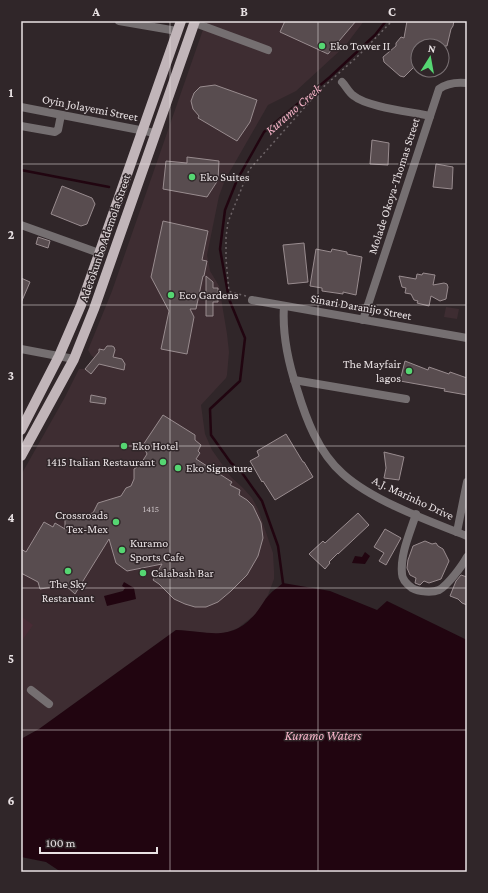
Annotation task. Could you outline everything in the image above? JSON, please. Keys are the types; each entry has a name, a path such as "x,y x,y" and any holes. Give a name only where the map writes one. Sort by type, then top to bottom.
{"main road":[{"name":"Adetokunbo Ademola Street","path":"21,430 59,356 81,305 181,21"},
{"name":"Adetokunbo Ademola Street","path":"21,456 74,359 94,309 195,22"}],"street":[{"path":"120,21 177,31"},
{"path":"195,22 268,50"},
{"path":"342,82 354,96 363,101 430,116"},
{"name":"Molade Okoya-Thomas Street","path":"363,320 439,89 444,85 451,83 467,83"},
{"name":"Oyin Jolayemi Street","path":"21,107 156,133"},
{"path":"21,126 55,132 58,130 61,115"},
{"path":"21,225 99,253"},
{"name":"Sinari Daranijo Street","path":"252,300 467,338"},
{"name":"A.J. Marinho Drive","path":"284,306 283,322 286,351 294,380 302,407 315,438 328,456 342,473 360,487 391,504 467,536"},
{"path":"21,349 74,359"},
{"path":"294,380 406,399"},
{"path":"458,532 467,482"},
{"path":"416,514 403,554 402,575 405,582 414,589 425,592 439,590 460,570 467,557"},
{"path":"31,690 49,704"}],"path":[{"path":"252,300 229,291 226,259 228,222 249,170 321,89 357,57 392,21"}],"shaded area":[{"name":"Eko Hotel","path":"206,21 364,21 345,46 296,91 268,105 225,180 219,196 207,255 210,271 219,286 229,352 226,378 201,405 205,434 212,450 231,477 252,498 258,509 273,553 274,579 268,595 256,614 238,628 228,632 216,634 176,630 39,729 21,739 21,475 79,369 85,369 94,358 88,350 112,291"},
{"path":"446,307 459,309 457,319 444,317"},
{"path":"21,616 33,625 21,642"}],"water":[{"path":"365,552 370,556 365,564 352,563 355,556 362,557"},
{"path":"124,582 134,588 136,599 107,606 104,596 123,591 125,588 122,586"},
{"name":"Kuramo Waters","path":"283,583 330,591 377,610 387,601 467,640 467,872 61,872 46,862 21,857 21,739 39,729 176,630 219,633 228,632 238,628 256,613 271,593"}],"building":[{"name":"Eko Tower II","path":"285,21 356,21 328,54 280,32"},
{"path":"407,21 454,21 449,38 410,38 410,71 404,77 400,76 384,62 383,57 396,46 396,43 401,37 404,38"},
{"path":"215,85 257,100 250,122 237,141 198,118 199,116 193,109 191,101 194,93 200,87"},
{"path":"372,140 389,143 388,165 370,164"},
{"name":"Eko Suites","path":"187,157 219,161 218,180 207,197 163,189 166,161 187,163"},
{"path":"436,164 453,167 452,189 433,187"},
{"path":"62,186 92,198 95,204 87,224 81,226 51,214"},
{"path":"163,221 208,231 202,260 207,261 204,276 196,309 190,309 194,317 187,354 161,349 169,311 151,277"},
{"path":"38,237 50,241 48,248 36,244"},
{"path":"304,243 308,282 288,284 283,245"},
{"path":"316,249 331,252 332,249 362,257 356,295 343,292 343,294 322,291 322,288 310,286"},
{"path":"423,273 435,275 433,285 444,283 447,284 446,299 440,301 431,296 429,306 417,303 418,301 414,300 411,294 405,293 406,288 402,287 399,276 416,279 417,274 422,275"},
{"path":"206,276 213,282 213,288 218,288 218,302 213,302 213,316 206,316"},
{"path":"21,278 30,282 21,303"},
{"path":"107,346 114,347 115,350 113,357 122,359 125,364 124,370 99,364 91,374 85,369 99,352 99,349 104,350"},
{"path":"405,361 428,370 429,367 467,378 467,395 444,391 445,389 400,381"},
{"path":"91,395 106,398 105,404 90,402"},
{"name":"Eko Hotel","path":"163,415 195,435 195,440 201,445 198,451 200,453 196,459 232,482 230,485 240,490 239,495 253,506 261,523 263,538 258,556 247,575 218,602 206,607 195,607 174,599 153,580 162,564 127,571 116,563 109,539 75,594 65,585 40,589 38,582 21,573 21,549 26,552 44,522 53,527 55,523 65,529 65,519 93,513 98,503 121,496 126,488 131,486 134,479 134,469 140,465 147,454 143,445"},
{"path":"286,434 313,477 275,500 263,481 262,482 250,461 259,456 257,451"},
{"path":"384,452 404,457 399,480 384,478 386,468"},
{"path":"358,513 369,525 329,562 330,563 325,569 309,554 323,541 325,543"},
{"path":"385,529 401,538 386,565 379,561 384,553 374,547"},
{"path":"425,541 432,544 436,543 443,549 449,561 441,579 429,583 424,581 420,585 415,583 416,578 410,575 407,568 413,546"},
{"path":"461,575 467,577 467,605 450,596 456,581"}],"waterway":[{"name":"Kuramo Creek","path":"283,583 278,546 262,501 240,470 231,463 211,435 210,409 240,381 245,338 229,299 220,249 225,210 237,180 264,132 330,77 375,35 386,21"},
{"path":"21,170 109,187"}],"place":[{"name":"Eko Tower II","path":"322,46"},
{"name":"Eko Suites","path":"192,177"},
{"name":"Eco Gardens","path":"171,295"},
{"name":"The Mayfair lagos","path":"409,371"},
{"name":"Eko Hotel","path":"124,446"},
{"name":"1415 Italian Restaurant","path":"163,462"},
{"name":"Eko Signature","path":"178,468"},
{"name":"Crossroads Tex-Mex","path":"116,522"},
{"name":"Kuramo Sports Cafe","path":"122,550"},
{"name":"The Sky Restaruant","path":"68,571"},
{"name":"Calabash Bar","path":"143,573"}]}
